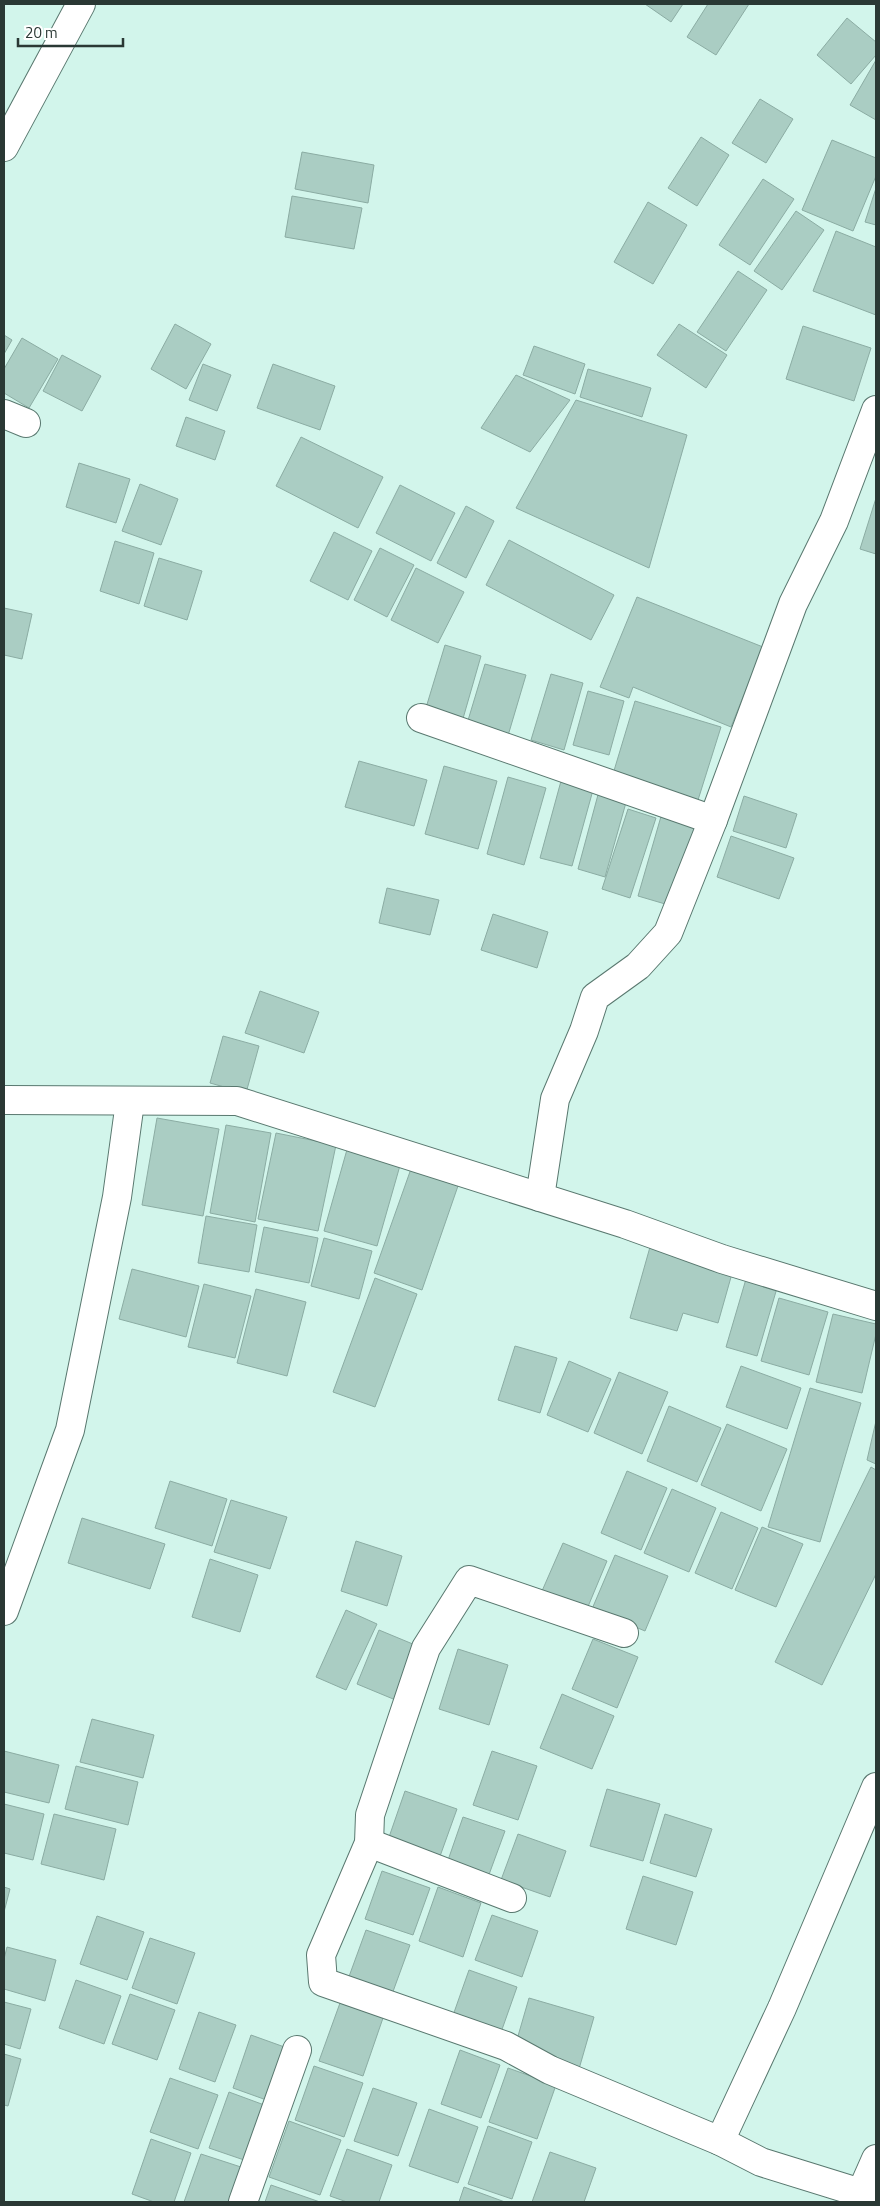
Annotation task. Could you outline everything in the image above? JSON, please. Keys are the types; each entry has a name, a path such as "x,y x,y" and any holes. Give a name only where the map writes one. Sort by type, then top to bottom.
{"street":[{"path":"4,148 81,4"},
{"path":"540,1197 555,1098 584,1031 595,997 638,966 668,933 793,604 834,521 876,410"},
{"path":"420,718 712,820"},
{"path":"4,1100 237,1101 625,1224 722,1259 876,1306"},
{"path":"4,1611 70,1430 117,1197 130,1102"},
{"path":"624,1633 469,1580 426,1648 370,1815 368,1843 321,1955 323,1982 506,2046 550,2070 720,2141 761,2162 861,2198 876,2159"},
{"path":"720,2141 782,2008 876,1787"},
{"path":"368,1843 512,1898"},
{"path":"242,2202 297,2050"}],"building":[{"path":"645,4 683,4 671,22"},
{"path":"708,4 749,4 716,55 687,37"},
{"path":"847,18 876,42 876,55 851,84 817,55"},
{"path":"876,60 876,120 850,105"},
{"path":"760,99 793,119 766,163 732,143"},
{"path":"701,137 729,155 697,206 668,188"},
{"path":"832,140 876,158 876,176 853,231 802,210"},
{"path":"302,152 374,165 368,203 295,189"},
{"path":"763,179 794,199 750,265 719,245"},
{"path":"876,188 876,225 865,222"},
{"path":"292,196 362,208 354,249 285,237"},
{"path":"648,202 687,225 653,284 614,262"},
{"path":"796,211 824,230 782,290 754,271"},
{"path":"836,231 876,247 876,315 813,291"},
{"path":"738,271 767,290 726,351 697,332"},
{"path":"175,324 211,344 186,389 151,369"},
{"path":"679,324 727,355 706,388 657,355"},
{"path":"803,326 871,348 854,401 786,379"},
{"path":"4,335 12,340 4,354"},
{"path":"22,338 58,359 29,408 4,393 4,369"},
{"path":"534,346 585,364 575,394 523,375"},
{"path":"62,355 101,376 82,411 43,391"},
{"path":"203,364 231,375 217,411 189,400"},
{"path":"273,364 335,386 320,430 257,408"},
{"path":"588,369 651,388 642,417 580,397"},
{"path":"516,375 570,400 530,452 481,428"},
{"path":"576,400 687,435 649,568 516,508"},
{"path":"186,417 225,431 215,460 176,446"},
{"path":"301,437 383,477 358,528 276,486"},
{"path":"79,463 130,479 116,523 66,507"},
{"path":"140,484 178,499 161,545 122,531"},
{"path":"400,485 455,513 431,561 376,533"},
{"path":"876,498 876,554 860,549"},
{"path":"466,506 494,521 466,578 437,563"},
{"path":"334,532 372,551 348,600 310,581"},
{"path":"509,540 614,595 591,640 486,585"},
{"path":"115,541 154,553 139,604 100,591"},
{"path":"380,548 414,565 387,617 354,600"},
{"path":"159,558 202,571 187,620 144,606"},
{"path":"416,568 464,592 438,643 391,620"},
{"path":"637,597 763,647 731,727 633,687 629,698 600,687"},
{"path":"4,608 32,614 22,659 4,655"},
{"path":"445,645 481,656 462,722 425,711"},
{"path":"485,664 526,675 507,739 466,727"},
{"path":"551,674 583,683 564,750 531,740"},
{"path":"588,691 624,701 609,755 573,745"},
{"path":"635,701 721,727 698,800 613,774"},
{"path":"359,761 427,780 414,826 345,807"},
{"path":"444,766 497,781 478,849 425,834"},
{"path":"508,777 546,788 524,865 487,854"},
{"path":"561,781 593,790 572,866 540,858"},
{"path":"599,791 627,799 605,877 578,869"},
{"path":"744,796 797,814 786,848 733,831"},
{"path":"628,809 656,818 630,898 602,889"},
{"path":"662,813 696,823 672,906 638,896"},
{"path":"731,836 794,858 779,899 717,877"},
{"path":"387,888 439,900 430,935 379,923"},
{"path":"493,914 548,932 537,968 481,950"},
{"path":"260,991 319,1012 304,1053 245,1033"},
{"path":"223,1036 259,1046 246,1093 210,1083"},
{"path":"157,1118 219,1129 203,1216 142,1205"},
{"path":"226,1125 271,1133 255,1222 210,1213"},
{"path":"276,1133 336,1145 318,1231 258,1219"},
{"path":"348,1146 401,1162 377,1246 324,1231"},
{"path":"412,1166 459,1183 422,1290 374,1273"},
{"path":"206,1216 257,1225 249,1272 198,1263"},
{"path":"264,1227 318,1238 309,1283 255,1272"},
{"path":"324,1238 372,1251 359,1299 311,1286"},
{"path":"650,1247 733,1270 718,1323 683,1313 677,1331 630,1318"},
{"path":"132,1269 199,1286 186,1337 119,1319"},
{"path":"375,1278 417,1294 375,1407 333,1392"},
{"path":"746,1279 777,1288 757,1356 726,1347"},
{"path":"204,1284 251,1296 235,1358 188,1347"},
{"path":"256,1289 306,1302 287,1376 237,1363"},
{"path":"779,1298 828,1312 809,1375 761,1361"},
{"path":"833,1314 876,1324 876,1334 862,1393 816,1382"},
{"path":"515,1346 557,1358 540,1413 498,1400"},
{"path":"569,1361 611,1379 588,1432 547,1415"},
{"path":"741,1366 801,1388 787,1429 726,1407"},
{"path":"619,1372 668,1392 642,1454 594,1433"},
{"path":"810,1388 861,1403 820,1542 768,1527"},
{"path":"669,1406 721,1428 697,1482 647,1461"},
{"path":"876,1421 876,1464 867,1460"},
{"path":"727,1424 787,1449 761,1511 701,1485"},
{"path":"871,1467 876,1470 876,1574 822,1685 775,1662"},
{"path":"627,1471 667,1488 641,1550 601,1533"},
{"path":"170,1481 227,1499 212,1546 155,1528"},
{"path":"672,1489 716,1508 689,1572 644,1553"},
{"path":"231,1500 287,1517 270,1569 214,1552"},
{"path":"721,1512 758,1528 732,1589 695,1573"},
{"path":"82,1518 165,1544 150,1589 68,1563"},
{"path":"762,1527 803,1544 776,1607 735,1590"},
{"path":"356,1541 402,1556 387,1606 341,1591"},
{"path":"563,1543 607,1561 587,1609 542,1591"},
{"path":"615,1555 668,1576 645,1631 592,1609"},
{"path":"210,1559 258,1575 240,1632 192,1617"},
{"path":"346,1610 377,1624 346,1690 316,1677"},
{"path":"379,1630 420,1647 398,1701 357,1684"},
{"path":"593,1639 638,1657 617,1708 572,1689"},
{"path":"458,1649 508,1665 489,1725 439,1709"},
{"path":"562,1694 614,1716 592,1769 540,1748"},
{"path":"92,1719 154,1735 143,1778 80,1762"},
{"path":"4,1751 59,1765 49,1803 4,1792"},
{"path":"492,1751 537,1766 518,1820 473,1805"},
{"path":"76,1766 138,1782 128,1825 65,1809"},
{"path":"607,1789 660,1804 643,1861 590,1846"},
{"path":"405,1791 457,1809 439,1859 388,1840"},
{"path":"4,1804 44,1814 33,1860 4,1853"},
{"path":"54,1814 116,1829 104,1880 41,1864"},
{"path":"665,1814 712,1829 696,1877 650,1863"},
{"path":"463,1817 505,1831 487,1880 446,1866"},
{"path":"518,1834 566,1851 550,1897 501,1880"},
{"path":"382,1871 430,1888 413,1935 365,1919"},
{"path":"643,1876 693,1892 676,1945 626,1929"},
{"path":"4,1887 10,1889 4,1912"},
{"path":"438,1887 481,1903 463,1957 419,1941"},
{"path":"492,1915 538,1931 522,1977 475,1960"},
{"path":"97,1916 144,1932 127,1980 80,1964"},
{"path":"366,1930 410,1945 391,1997 347,1982"},
{"path":"150,1938 195,1953 177,2004 132,1988"},
{"path":"7,1947 56,1960 45,2001 4,1989 4,1959"},
{"path":"469,1970 517,1987 499,2038 451,2021"},
{"path":"76,1980 121,1996 104,2044 59,2028"},
{"path":"130,1994 175,2010 157,2060 112,2044"},
{"path":"529,1998 594,2017 579,2069 514,2050"},
{"path":"4,2002 31,2009 20,2049 4,2044"},
{"path":"340,2003 383,2018 363,2076 319,2061"},
{"path":"199,2012 236,2025 215,2082 179,2069"},
{"path":"251,2035 290,2049 272,2102 233,2088"},
{"path":"460,2050 500,2065 481,2118 441,2104"},
{"path":"4,2054 21,2059 8,2106 4,2105"},
{"path":"314,2066 363,2083 344,2137 295,2120"},
{"path":"508,2068 556,2085 537,2139 489,2122"},
{"path":"170,2078 218,2095 198,2149 150,2132"},
{"path":"373,2088 417,2103 398,2156 354,2141"},
{"path":"229,2092 267,2106 247,2161 209,2148"},
{"path":"429,2109 478,2127 458,2183 409,2166"},
{"path":"289,2121 341,2140 320,2195 269,2177"},
{"path":"488,2126 532,2142 512,2199 468,2184"},
{"path":"151,2139 191,2153 174,2202 154,2202 132,2194"},
{"path":"347,2149 392,2165 379,2202 347,2202 330,2196"},
{"path":"550,2152 596,2168 584,2202 532,2202"},
{"path":"201,2154 244,2168 232,2202 184,2202"},
{"path":"271,2185 320,2202 265,2202"},
{"path":"464,2187 505,2202 459,2202"}]}
